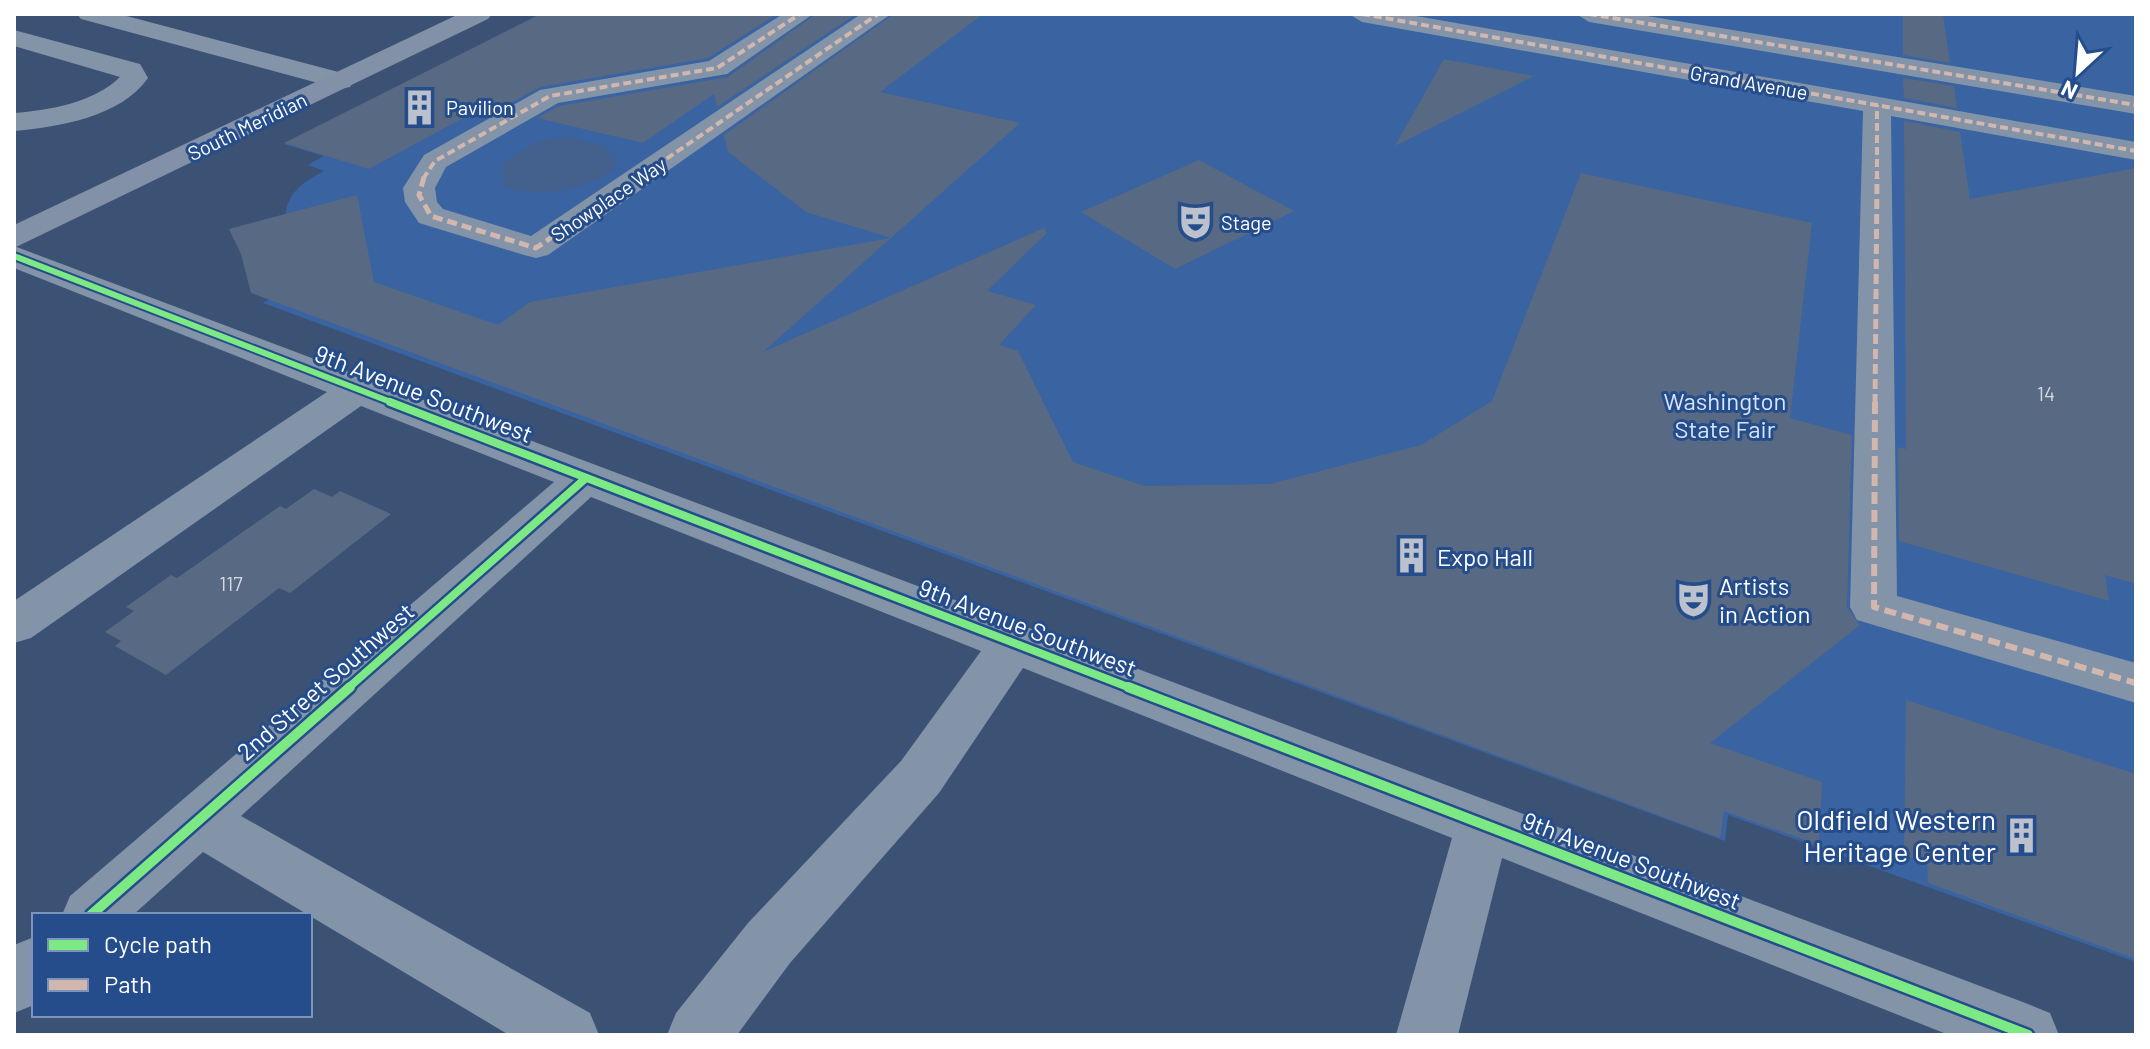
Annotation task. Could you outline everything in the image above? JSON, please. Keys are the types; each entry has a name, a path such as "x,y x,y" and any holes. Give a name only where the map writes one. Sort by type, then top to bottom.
{"main road":[{"name":"South Meridian","path":"14,238 479,14"}],"street":[{"path":"90,14 340,81"},
{"name":"Showplace Way","path":"800,14 717,68 550,96 435,161 423,176 417,191 420,204 431,216 536,248 878,14"},
{"name":"Grand Avenue","path":"1362,14 2136,151"},
{"name":"Grand Avenue","path":"1589,14 2136,105"},
{"path":"14,122 67,113 119,91 134,78 130,70 18,27"},
{"path":"1877,105 1874,607 2136,683"},
{"name":"9th Avenue Southwest","path":"14,256 2028,1035"},
{"path":"14,625 359,389"},
{"name":"2nd Street Southwest","path":"93,913 586,478"},
{"path":"698,1035 769,943 920,777 1014,643"},
{"path":"198,820 568,1035"},
{"path":"1427,1035 1483,824"},
{"path":"14,983 32,968"}],"green space":[{"name":"Washington State Fair","path":"540,14 2136,14 2136,962 1728,815 1725,841 263,303 345,254 286,221 288,203 296,190 324,171 308,165 323,156 284,144"}],"shaded area":[{"path":"568,137 609,148 603,152 613,155 616,169 590,182 561,190 532,192 503,187 503,163 539,141"}],"building":[{"name":"Pavilion","path":"541,14 777,14 708,58 540,87 499,109 485,106 369,169 284,143"},
{"path":"816,14 856,14 717,107 714,94 643,143 537,118 559,106 728,77"},
{"path":"894,14 983,14 880,92 1020,123 891,238 806,212 728,152 724,135"},
{"path":"1903,14 1943,14 1950,63 1903,55"},
{"path":"1444,59 1534,76 1395,146"},
{"path":"1903,78 1954,86 1957,108 1904,98"},
{"path":"1904,121 1960,132 1970,199 2136,168 2136,584 2105,575 2109,601 1899,541 1898,447 1906,449"},
{"name":"Stage","path":"1199,160 1294,211 1175,269 1081,212"},
{"name":"Expo Hall","path":"1581,173 1812,223 1790,418 1852,435 1847,607 1860,625 1710,743 1822,782 1819,845 1724,811 1720,838 251,293 241,254 229,229 357,195 374,282 498,325 530,302 891,238 763,352 1044,228 1047,233 987,291 1036,305 999,345 1018,351 1073,462 1145,486 1270,484 1421,445 1492,401"},
{"path":"314,489 332,497 340,491 391,514 290,593 279,588 166,675 115,646 121,641 105,632 134,611 126,607 171,575 177,578 280,506 286,509"},
{"name":"Oldfield Western Heritage Center","path":"1906,700 2136,774 2136,959 1928,883 1927,863 1904,855"}],"marked path":[{"path":"800,14 717,68 550,96 435,161 421,182 421,202 431,216 536,248 878,14"},
{"path":"1362,14 2136,151"},
{"path":"1589,14 2136,105"},
{"path":"1877,105 1874,607 2136,683"}],"cycle path":[{"path":"14,256 2028,1035"},
{"path":"93,913 586,478"}],"place":[{"name":"Pavilion","path":"420,107"},
{"name":"Stage","path":"1195,222"},
{"name":"Expo Hall","path":"1411,556"},
{"name":"Artists in Action","path":"1693,599"},
{"name":"Oldfield Western Heritage Center","path":"2022,835"}]}
